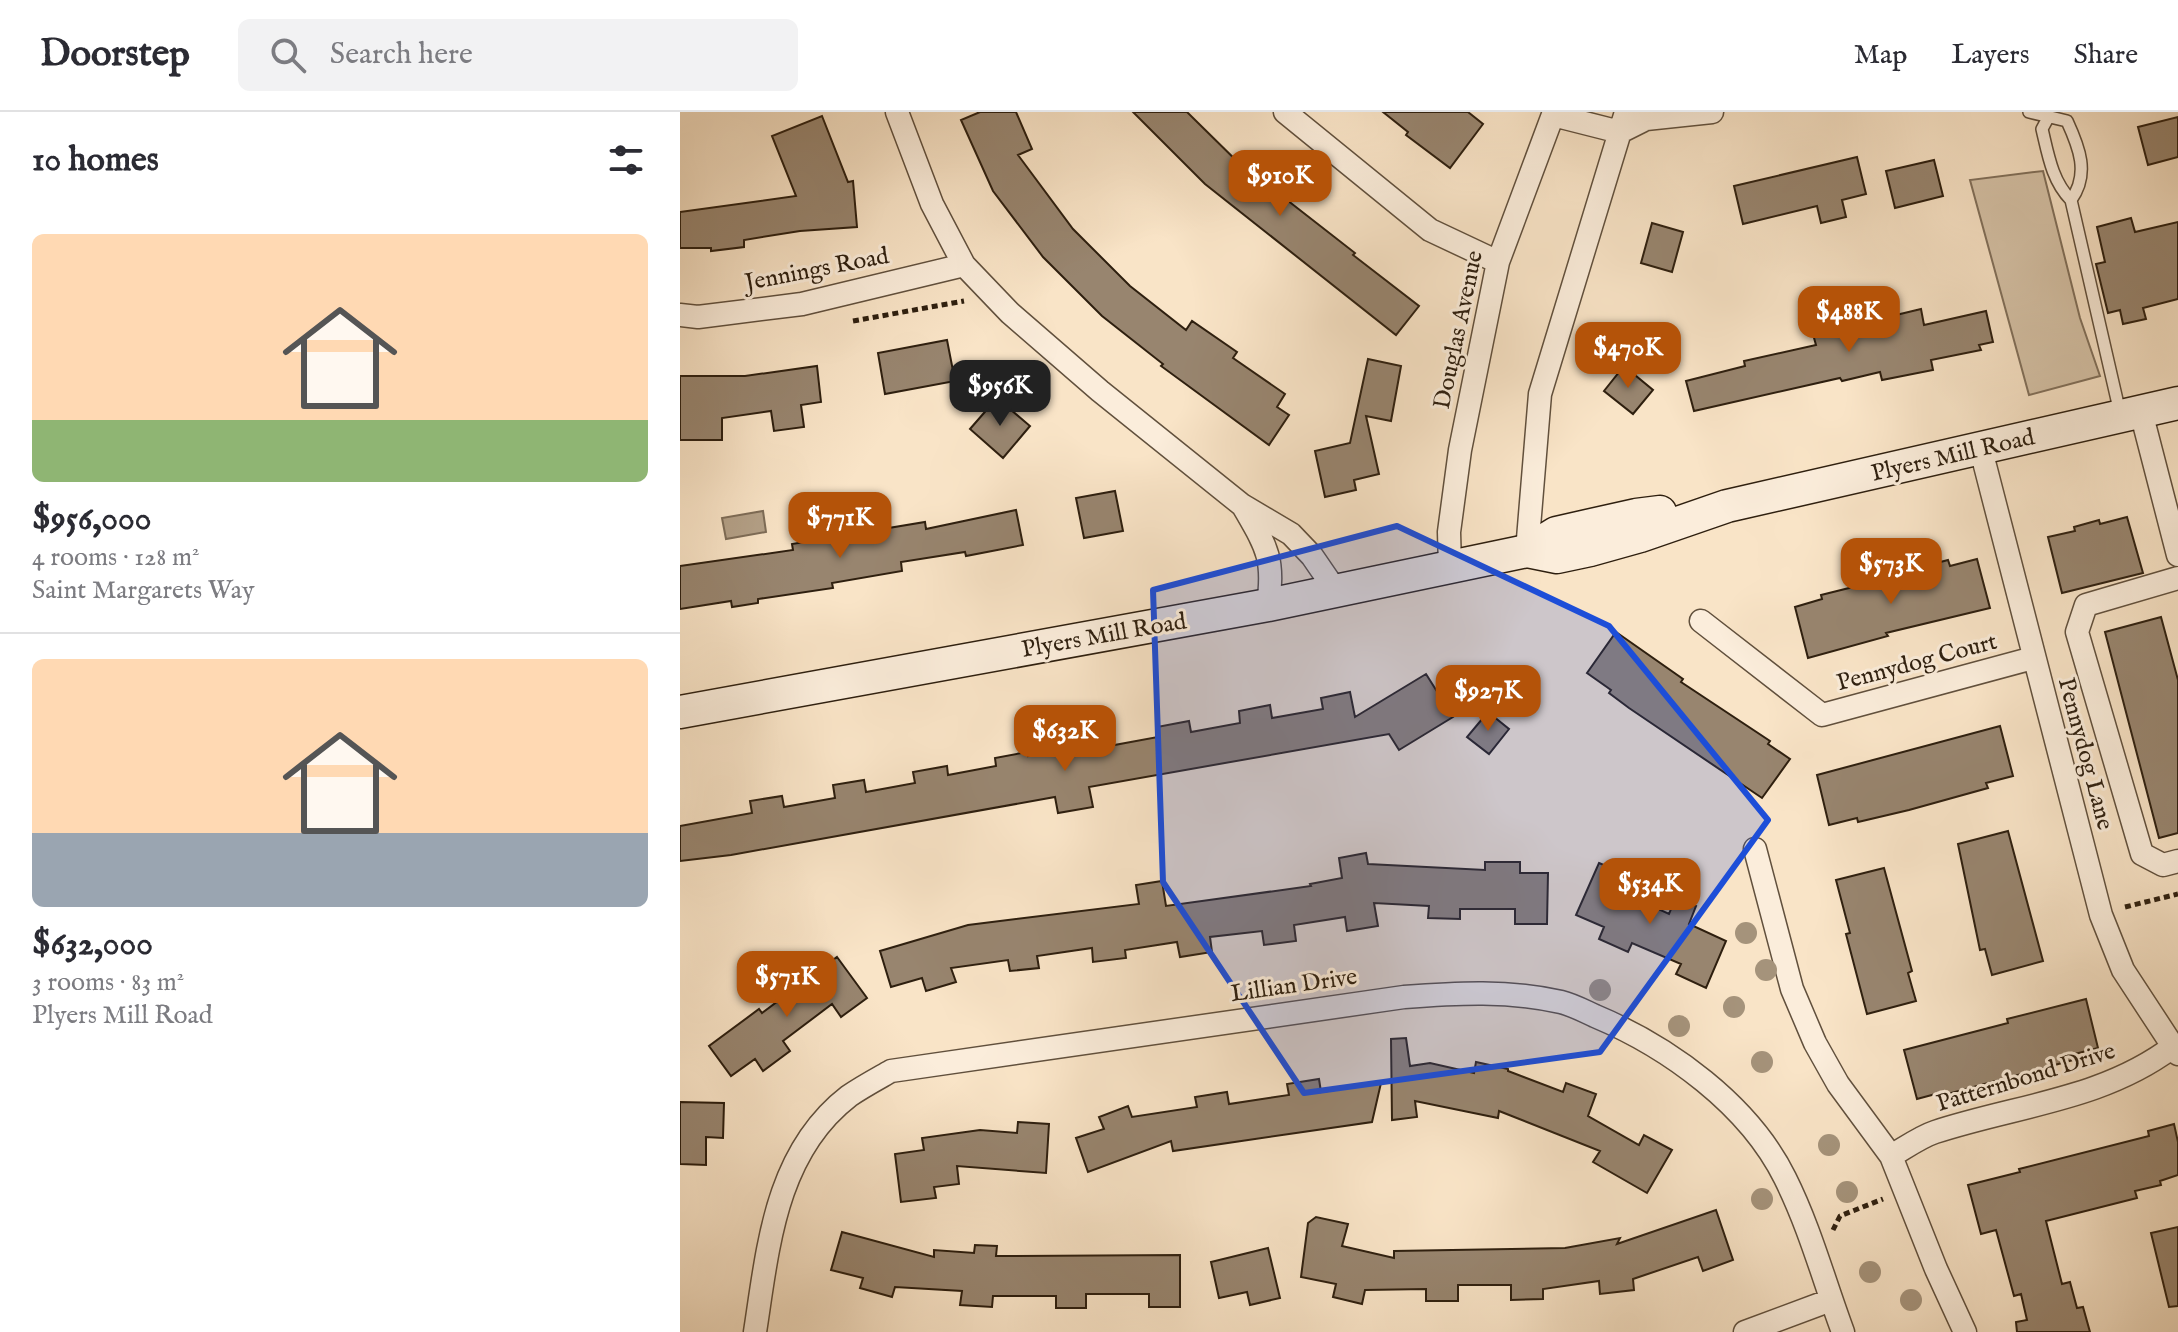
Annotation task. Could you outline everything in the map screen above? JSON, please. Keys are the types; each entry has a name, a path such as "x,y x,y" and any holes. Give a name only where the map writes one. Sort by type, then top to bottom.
{"street":[{"path":"897,112 932,204 964,265 1010,313 1100,391 1242,505 1291,534 1312,556 1336,591"},
{"path":"1285,112 1430,230 1498,262"},
{"path":"1554,113 1623,122 1712,112"},
{"name":"Douglas Avenue","path":"1450,567 1449,532 1460,450 1498,262 1554,113"},
{"path":"1527,551 1540,394 1623,122"},
{"name":"Jennings Road","path":"680,315 698,317 802,304 964,265"},
{"name":"Plyers Mill Road","path":"680,712 1336,591 1527,551 1556,533 1636,515 1727,506 2178,403"},
{"path":"2131,414 2178,555"},
{"name":"Pennydog Lane","path":"1981,450 2101,915 2123,970 2176,1050"},
{"path":"1242,505 1270,559 1268,605"},
{"path":"2178,578 2086,605 2077,632 2142,854 2163,865 2178,861"},
{"name":"Pennydog Court","path":"1701,621 1822,715 2033,658"},
{"path":"1755,849 1792,989 1815,1043 1838,1084 1891,1156 1965,1332"},
{"name":"Lillian Drive","path":"755,1332 770,1228 787,1178 814,1132 848,1097 891,1071 1404,997 1482,991 1563,1002 1620,1027 1675,1058 1717,1092 1756,1134 1784,1176 1818,1257 1843,1332"},
{"name":"Patternbond Drive","path":"1891,1156 1932,1133 2125,1077 2176,1050"},
{"path":"1745,1332 1831,1300"}],"lane":[{"path":"2029,112 2067,121 2080,149 2081,178 2071,200"},
{"path":"2049,116 2042,129 2061,190 2071,200 2113,390 2131,414"}],"path":[{"path":"2112,910 2178,894"},
{"path":"1830,1238 1840,1216 1891,1195"}],"highlighted area":[{"path":"1397,526 1609,626 1768,820 1600,1052 1304,1093 1163,882 1153,590"}],"shaded area":[{"path":"2043,171 2080,318 2100,376 2029,395 1970,180"},
{"path":"763,511 766,532 726,539 722,518"}],"building":[{"path":"980,112 1016,112 1032,149 1018,155 1073,229 1130,286 1186,330 1192,321 1237,352 1233,358 1285,394 1277,407 1289,415 1269,445 1161,366 1163,364 1102,316 1043,257 993,191 961,120"},
{"path":"1133,112 1187,112 1250,174 1419,306 1396,335 1205,184"},
{"path":"1383,112 1468,112 1483,124 1450,168 1406,135 1408,132"},
{"path":"822,116 848,182 853,181 857,227 800,231 744,240 744,247 711,251 711,248 680,248 680,212 796,196 772,136"},
{"path":"2178,117 2178,157 2148,165 2138,127"},
{"path":"1857,157 1866,194 1842,200 1846,217 1821,223 1817,206 1743,224 1734,186"},
{"path":"1934,160 1943,196 1895,208 1886,171"},
{"path":"2131,218 2135,232 2178,222 2178,299 2143,308 2146,319 2123,324 2120,310 2108,313 2096,264 2105,262 2097,227"},
{"path":"1652,223 1683,232 1672,272 1641,263"},
{"path":"1891,293 1896,315 1921,309 1924,325 1986,311 1993,342 1979,345 1981,350 1931,360 1933,370 1882,380 1880,372 1842,381 1840,378 1694,411 1686,381 1745,366 1744,361 1816,345 1811,327 1869,313 1866,298"},
{"path":"947,340 955,381 885,394 878,353"},
{"path":"1368,359 1401,366 1391,421 1366,416 1379,474 1354,480 1356,490 1325,497 1315,451 1350,443"},
{"path":"817,366 821,402 801,405 804,427 774,431 771,411 722,418 722,440 680,440 680,376 745,376"},
{"path":"1624,366 1653,390 1633,414 1604,391"},
{"path":"997,398 1030,426 1003,458 970,429"},
{"path":"1115,491 1123,531 1084,538 1076,498"},
{"path":"1016,510 1023,545 966,556 965,552 901,562 902,571 832,583 833,588 758,599 758,603 732,607 731,601 680,609 680,566 793,550 792,544 925,522 926,529"},
{"path":"2127,517 2143,573 2062,593 2048,537 2075,531 2074,527 2099,520 2100,524"},
{"path":"1977,559 1990,608 1886,633 1888,636 1808,658 1795,607 1822,599 1821,595 1872,580 1948,560 1950,566"},
{"path":"2161,617 2178,680 2178,833 2159,838 2105,632"},
{"path":"1616,632 1683,679 1681,682 1770,741 1768,744 1790,759 1762,798 1629,708 1587,673"},
{"path":"1426,674 1453,717 1399,750 1389,734 1089,787 1093,807 1058,813 1055,797 731,855 680,861 680,826 752,813 750,801 782,796 784,807 835,798 833,785 864,780 866,792 915,783 913,772 947,766 948,775 996,766 995,758 1080,747 1079,741 1108,736 1109,746 1158,737 1157,727 1189,721 1191,732 1240,723 1239,711 1270,705 1272,718 1323,709 1321,698 1350,692 1355,717"},
{"path":"1488,712 1509,729 1489,754 1467,737"},
{"path":"2000,726 2013,776 1986,783 1988,788 1909,810 1829,825 1817,775"},
{"path":"2008,831 2043,961 1992,975 1985,949 1980,950 1958,844"},
{"path":"1366,853 1368,864 1485,870 1485,862 1520,862 1520,873 1548,873 1547,924 1515,924 1515,909 1460,909 1460,919 1428,918 1429,906 1374,903 1378,926 1347,931 1345,917 1294,925 1296,941 1264,945 1262,931 1210,937 1212,952 1180,957 1177,942 1125,950 1126,958 1093,962 1092,948 1037,956 1039,968 1010,971 1008,960 951,968 956,982 926,991 922,978 891,987 880,951 968,925 1139,904 1136,885 1162,881 1166,906 1311,886 1342,878 1339,858"},
{"path":"1599,863 1630,876 1623,893 1669,914 1676,897 1696,906 1689,924 1726,941 1706,988 1676,974 1681,964 1632,943 1628,952 1599,939 1604,927 1576,915"},
{"path":"1884,868 1912,971 1908,973 1916,1001 1867,1014 1846,934 1850,933 1836,880"},
{"path":"837,957 867,998 841,1017 832,1004 783,1041 790,1051 763,1071 755,1059 731,1076 709,1046 759,1009 762,1013"},
{"path":"2086,999 2098,1048 2071,1055 2073,1060 1944,1095 1943,1092 1917,1099 1904,1050"},
{"path":"1406,1038 1410,1066 1430,1063 1474,1073 1476,1062 1508,1069 1563,1092 1566,1083 1596,1094 1588,1116 1639,1145 1644,1135 1672,1150 1647,1193 1593,1162 1600,1151 1499,1111 1498,1118 1415,1101 1417,1117 1392,1120 1391,1039"},
{"path":"1319,1079 1321,1092 1381,1083 1372,1122 1173,1151 1171,1141 1088,1172 1076,1138 1104,1129 1099,1117 1128,1106 1132,1117 1197,1107 1195,1097 1227,1092 1229,1104 1289,1095 1287,1084"},
{"path":"680,1102 724,1103 723,1138 706,1137 706,1165 680,1164"},
{"path":"1018,1122 1049,1124 1046,1173 957,1166 959,1184 934,1187 936,1198 901,1202 895,1154 924,1150 922,1138 980,1130 1017,1133"},
{"path":"2174,1124 2178,1142 2178,1175 2160,1181 2161,1185 2135,1191 2137,1198 2046,1221 2062,1284 2070,1282 2077,1308 2083,1307 2090,1332 2017,1332 2016,1322 2027,1320 2021,1294 2014,1296 1996,1230 1981,1234 1968,1185 2149,1136 2148,1131"},
{"path":"1716,1210 1733,1260 1703,1271 1698,1257 1633,1279 1634,1290 1600,1294 1599,1281 1543,1289 1543,1299 1511,1300 1511,1285 1458,1285 1458,1301 1426,1301 1426,1289 1365,1290 1362,1304 1333,1297 1336,1284 1301,1277 1308,1223 1316,1217 1348,1224 1342,1246 1394,1258 1394,1251 1565,1248 1620,1238 1617,1244"},
{"path":"2178,1227 2178,1306 2169,1307 2151,1233"},
{"path":"842,1232 934,1257 934,1250 974,1253 975,1245 997,1246 996,1256 1180,1255 1180,1307 1149,1307 1149,1294 1086,1294 1086,1308 1056,1308 1056,1296 993,1296 992,1307 960,1305 962,1291 895,1287 892,1297 860,1288 863,1278 831,1270"},
{"path":"1268,1248 1280,1298 1250,1305 1247,1292 1219,1298 1211,1262"}]}
